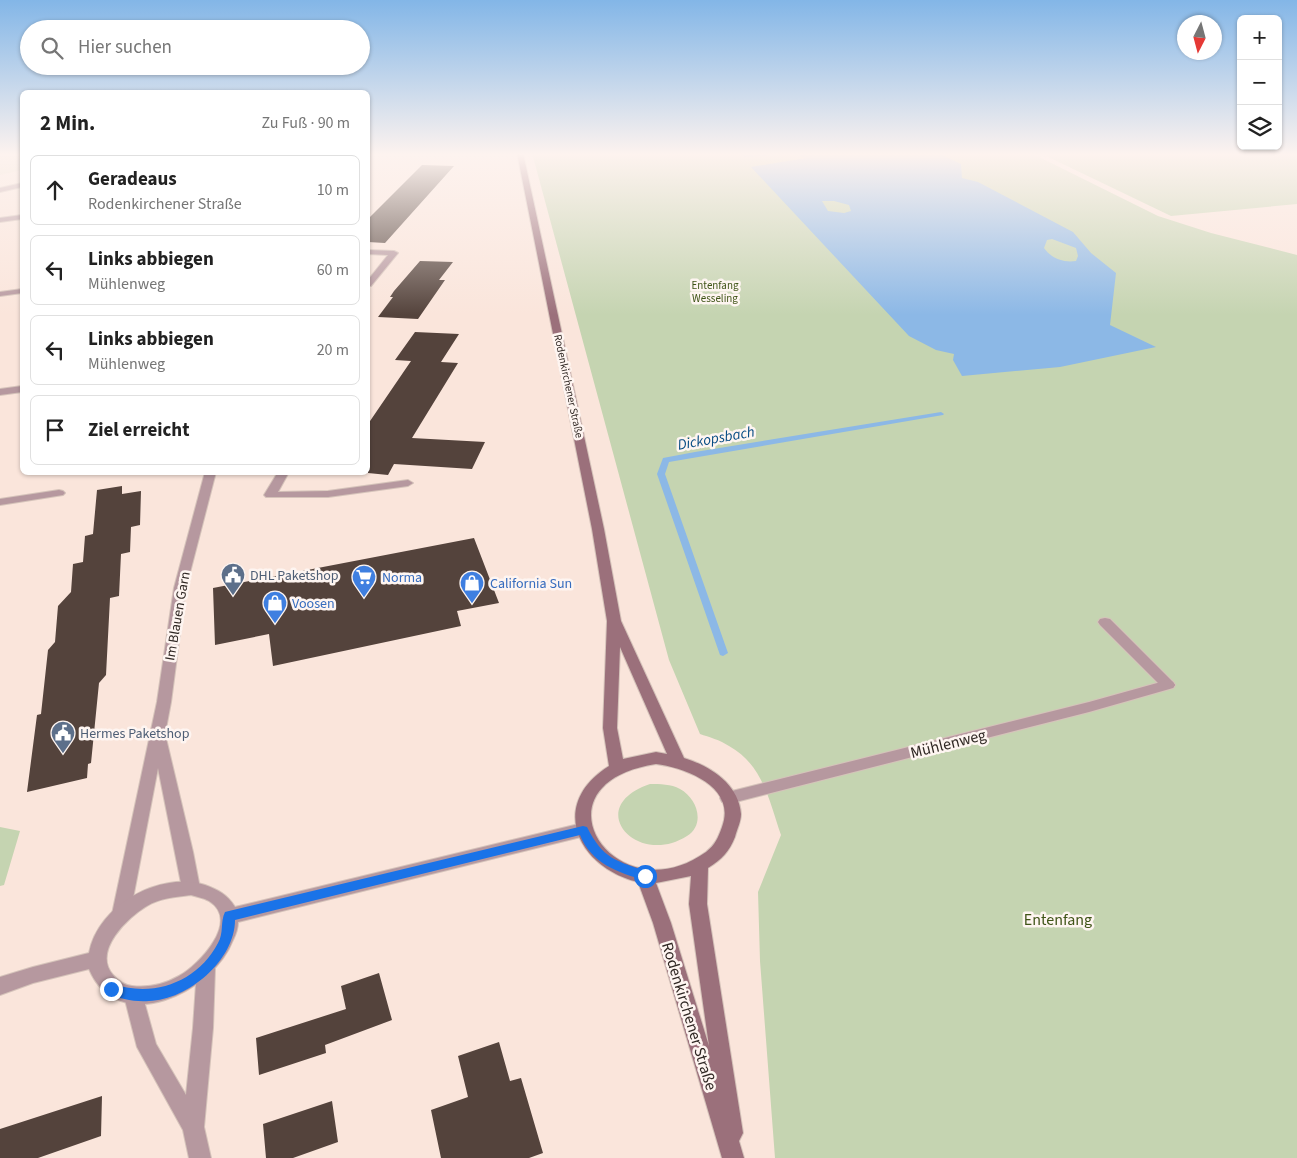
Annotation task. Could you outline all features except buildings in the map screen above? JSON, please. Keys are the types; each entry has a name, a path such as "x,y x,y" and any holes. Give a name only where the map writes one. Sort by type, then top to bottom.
{"main road":[{"name":"Rodenkirchener Straße","path":"531,207 595,512 614,621 610,728 618,767"},
{"name":"Rodenkirchener Straße","path":"614,621 678,761"},
{"path":"656,758 678,761 707,773 722,787 728,798 733,819 722,848 700,866 671,876 645,876 623,870 598,854 583,830 582,812 586,797 603,776 618,767 635,761 656,758"},
{"name":"Rodenkirchener Straße","path":"700,866 698,904 734,1158"},
{"name":"Rodenkirchener Straße","path":"645,876 662,923 734,1158"}],"street":[{"path":"0,220 20,217"},
{"path":"370,252 394,253 370,282"},
{"path":"0,294 20,291"},
{"path":"0,392 20,389"},
{"name":"Im Blauen Garn","path":"121,914 158,732 180,588 210,475"},
{"path":"282,475 270,495 328,494 408,483"},
{"path":"0,502 59,493"},
{"name":"Mühlenweg","path":"728,798 1089,707 1168,685 1104,622"},
{"name":"Im Blauen Garn","path":"158,732 185,852 191,888"},
{"path":"229,916 583,830"},
{"path":"191,888 203,890 218,898 229,916 229,929 225,942 216,958 206,969 187,983 166,992 150,996 134,996 122,994 111,989 102,979 97,959 104,936 121,914 142,900 164,891 191,888"},
{"path":"0,986 33,975 97,959"},
{"path":"193,1127 203,1028 206,969"},
{"path":"134,996 146,1047 193,1127 200,1158"}],"green space":[{"name":"Entenfang","path":"547,207 1140,207 1158,216 1211,233 1297,255 1297,1158 775,1158 760,961 758,892 781,835 763,784 750,763 726,744 700,734 669,660"},
{"path":"1152,207 1265,207 1171,216"},
{"path":"650,784 677,787 691,798 698,818 693,831 687,836 668,844 651,845 635,840 624,831 619,819 620,806 630,794"},
{"path":"0,827 20,831 4,885 0,886"}],"water":[{"path":"788,207 826,207 828,211 844,213 851,211 850,207 1026,207 1073,232 1091,253 1116,273 1110,325 1156,347 1060,367 962,376 953,360 954,354 936,350 909,336","holes":["1052,239 1076,248 1078,256 1076,261 1058,259 1050,255 1044,248 1047,240"]}],"waterway":[{"name":"Dickopsbach","path":"723,653 661,474 666,460 941,414"}],"place":[{"name":"DHL Paketshop","path":"233,596"},
{"name":"Norma","path":"364,598"},
{"name":"California Sun","path":"472,604"},
{"name":"Voosen","path":"275,624"},
{"name":"Hermes Paketshop","path":"63,754"}],"route":[{"path":"111,989 122,994 150,996 166,992 187,983 206,969 216,958 225,942 229,929 229,916 583,830 598,854 623,870 645,876"}],"park label":[{"name":"Entenfang Wesseling","path":"715,291"}]}
